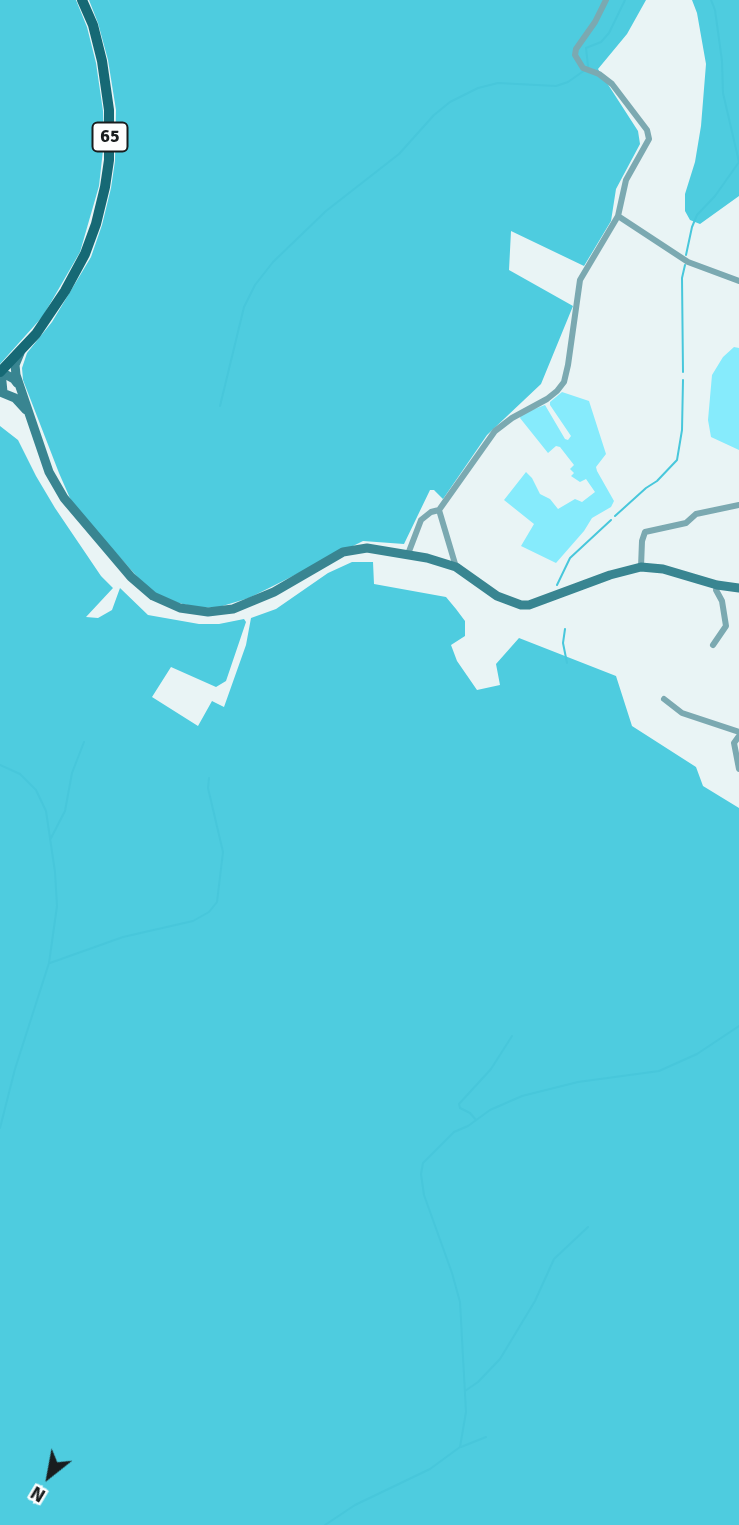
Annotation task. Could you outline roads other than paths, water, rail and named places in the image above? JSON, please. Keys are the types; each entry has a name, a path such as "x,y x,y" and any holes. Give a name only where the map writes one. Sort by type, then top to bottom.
{"main road":[{"name":"65","path":"0,372 47,319 85,254 105,187 110,141 108,101 93,25 82,0"}],"street":[{"path":"408,554 421,520 431,512 439,510 495,431 512,418 547,399 564,382 580,280 618,216 626,180 649,139 647,130 611,84 598,74 583,68 575,55 606,0"},
{"path":"618,216 688,262 739,281"},
{"path":"23,349 15,369 49,472 76,515 128,575 159,600 180,608 208,612 245,605 274,592 343,552 367,548 408,554 456,567 497,596 521,605 529,605 610,575 641,568 663,569 717,585 739,588"},
{"path":"20,387 15,379 0,372 1,392 15,398 29,414"},
{"path":"641,568 645,532 686,523 696,514 739,505"},
{"path":"439,510 456,567"},
{"path":"713,645 726,626 717,585"},
{"path":"664,699 682,713 739,734 734,743 739,769"}],"waterway":[{"path":"588,66 586,48 601,42 609,33 625,0"},
{"path":"686,255 697,215 715,196 739,162 723,93 722,61 715,10 711,0"},
{"path":"220,406 244,307 255,285 273,262 326,211 399,154 434,115 450,102 478,88 498,83 556,86 568,82 585,70"},
{"path":"683,372 682,278 685,265"},
{"path":"615,516 657,481 677,460 682,430 683,380"},
{"path":"557,585 570,558 611,520"},
{"path":"565,629 563,643 567,663"},
{"path":"50,840 65,811 72,773 84,742"},
{"path":"0,765 20,774 36,790 46,811 57,906 49,963 15,1069 0,1128"},
{"path":"50,963 123,937 193,921 209,912 217,902 223,852 208,788 209,778"},
{"path":"325,1525 355,1505 430,1469 460,1447 466,1412 460,1302 424,1195 421,1174 423,1163 454,1132 468,1126 490,1110 522,1096 578,1082 659,1071 697,1054 739,1026"},
{"path":"476,1120 460,1108 459,1104 491,1069 512,1036"},
{"path":"465,1391 478,1382 500,1359 535,1301 554,1259 588,1227"},
{"path":"461,1447 486,1437"}]}
